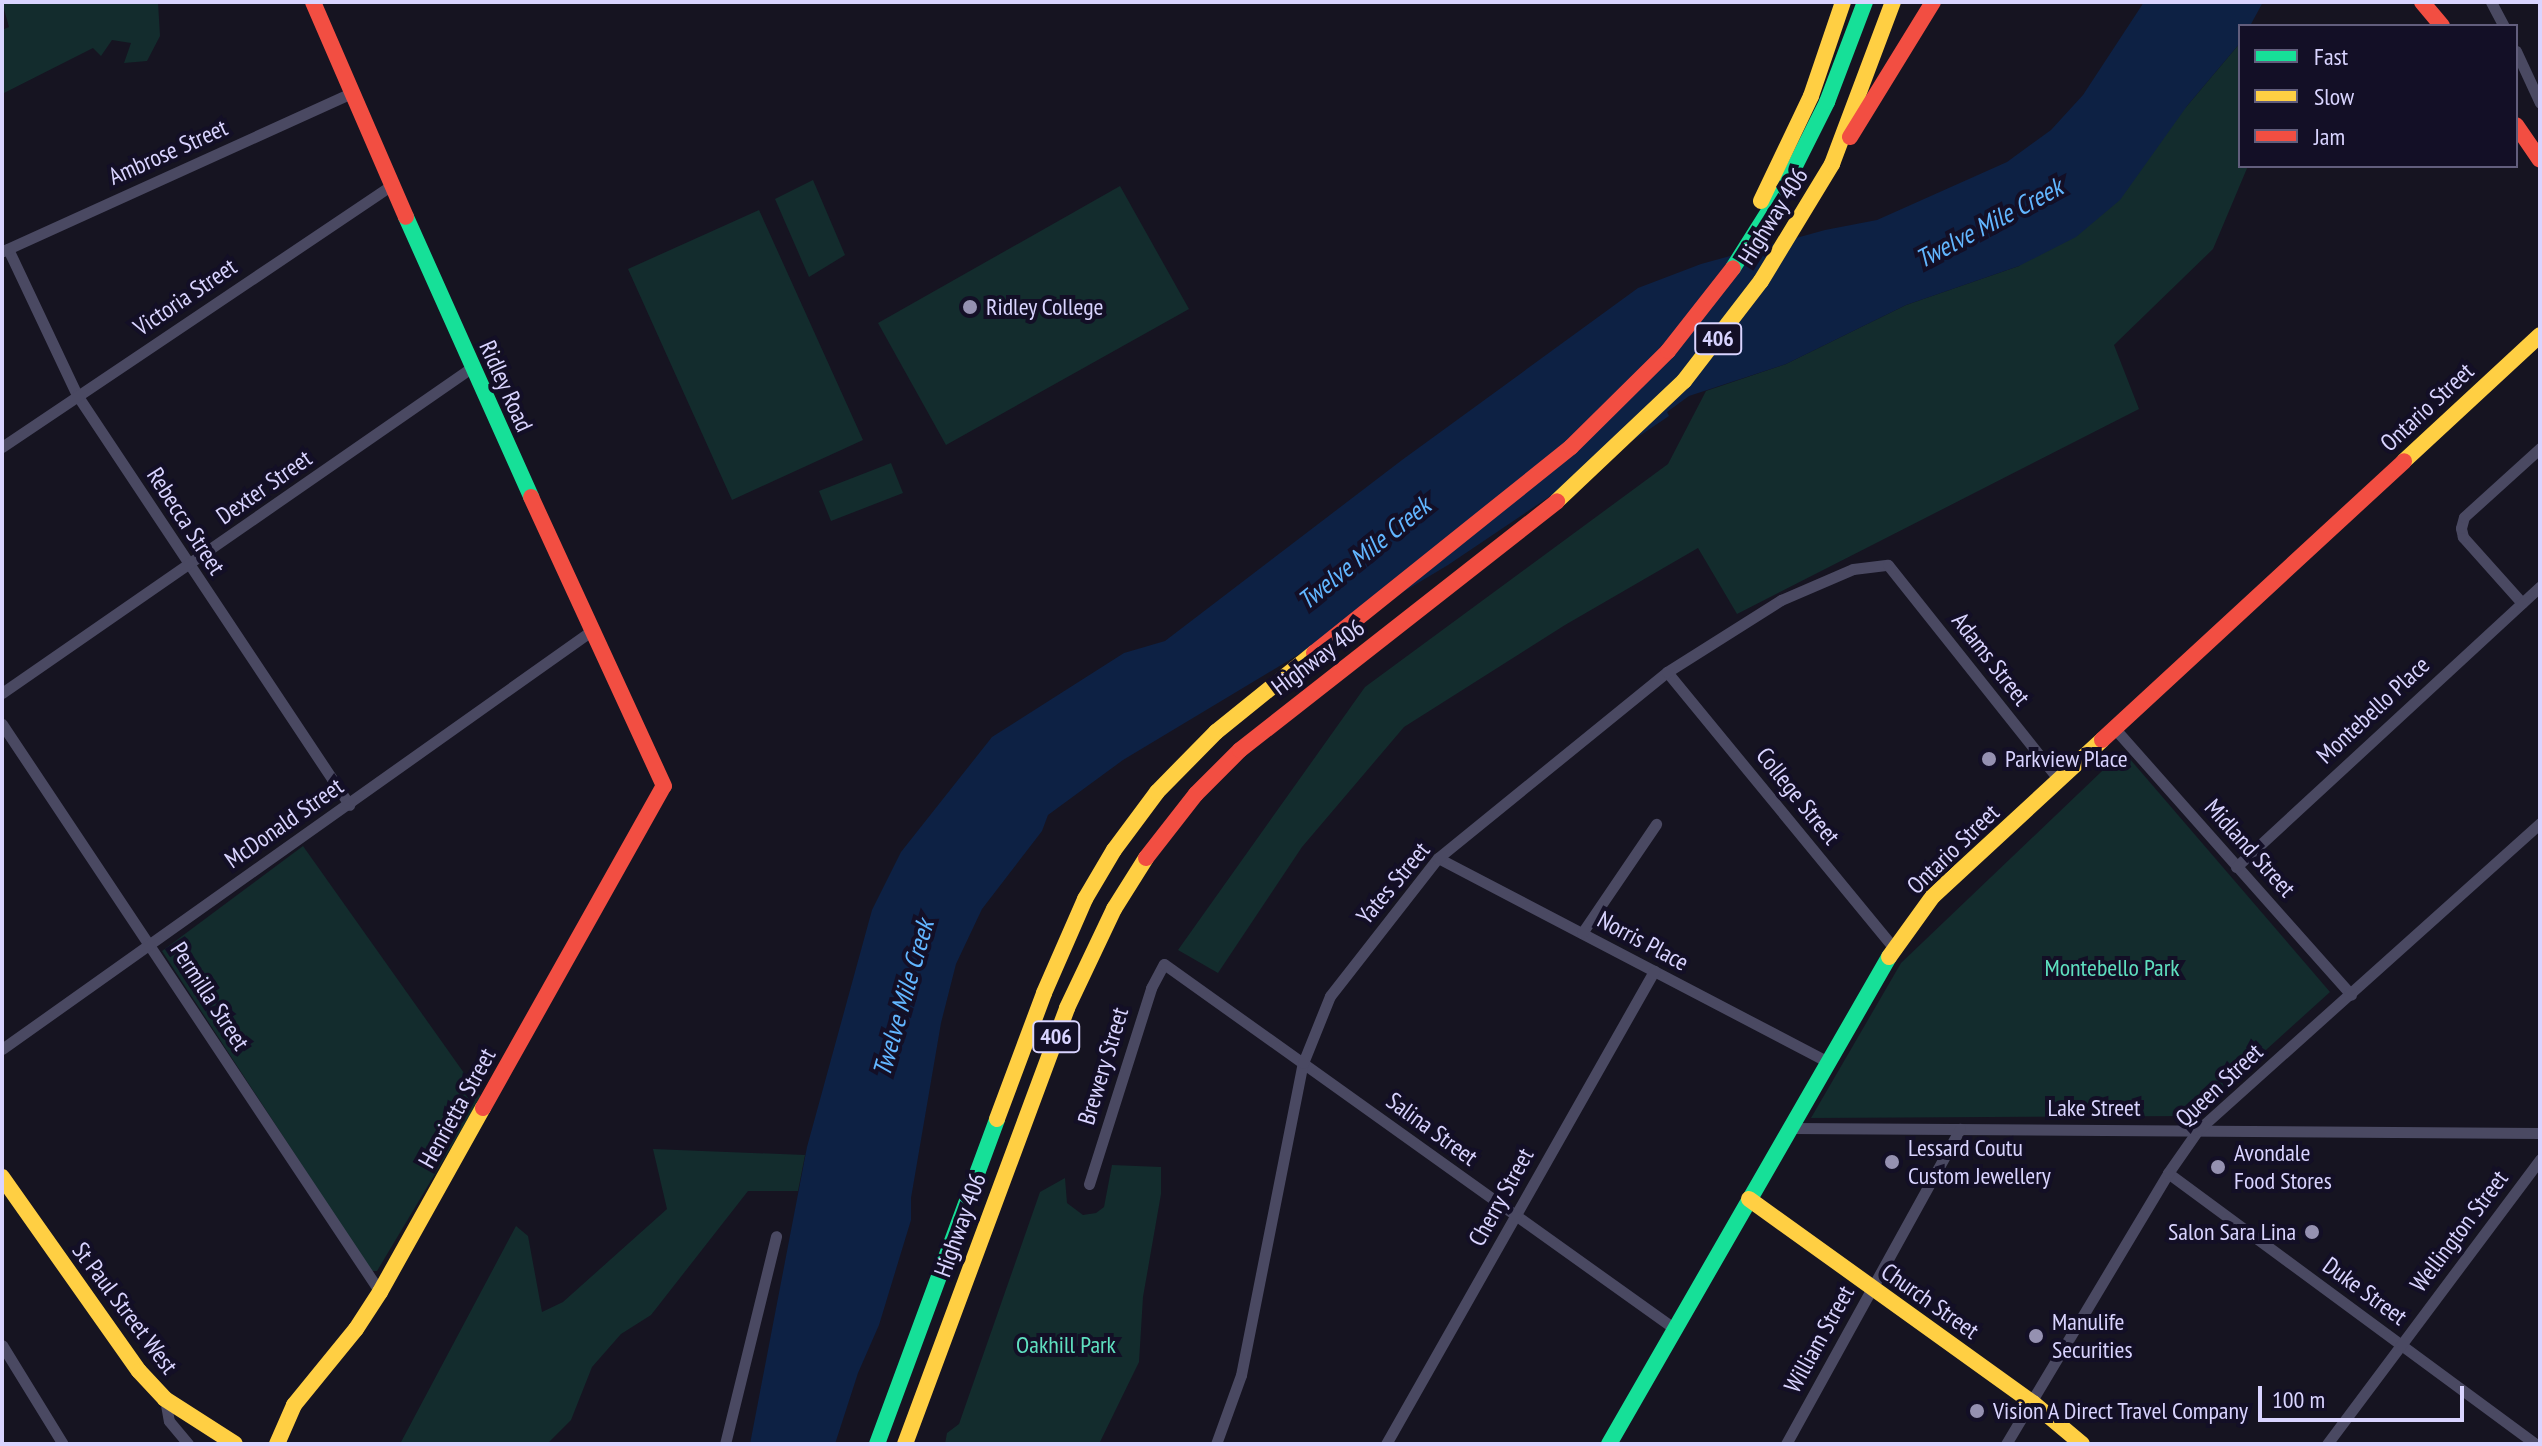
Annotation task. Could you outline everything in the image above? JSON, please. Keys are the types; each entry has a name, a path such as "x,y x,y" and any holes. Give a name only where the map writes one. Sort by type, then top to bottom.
{"main road":[{"name":"Ridley Road","path":"313,2 471,368 664,786"},
{"path":"1709,297 1764,195 1811,96 1843,2"},
{"name":"Highway 406","path":"877,1444 1067,936 1114,850 1169,778 1254,698 1520,489 1602,420 1668,351 1748,246 1806,145 1844,61 1865,2"},
{"name":"Highway 406","path":"905,1444 1067,1008 1097,941 1149,853 1203,786 1268,725 1572,489 1655,412 1724,332 1787,243 1832,164 1893,2"},
{"path":"1832,164 1933,2"},
{"path":"2422,2 2440,24"},
{"path":"2518,128 2539,157"},
{"name":"Ontario Street","path":"1609,1444 1894,948 1933,896 2540,335"},
{"name":"Henrietta Street","path":"277,1444 294,1405 356,1329 380,1292 664,786"},
{"name":"St Paul Street West","path":"2,1177 126,1356 165,1399 235,1444"},
{"name":"Church Street","path":"1749,1199 2033,1403 2082,1444"}],"street":[{"path":"2491,2 2503,24"},
{"path":"2518,55 2540,103"},
{"name":"Ambrose Street","path":"5,250 353,92"},
{"name":"Victoria Street","path":"2,447 393,184"},
{"name":"Rebecca Street","path":"5,250 77,395 349,805"},
{"name":"Dexter Street","path":"2,693 471,368"},
{"path":"2522,603 2463,537 2461,528 2464,517 2540,448"},
{"name":"Yates Street","path":"1216,1444 1241,1375 1303,1063 1330,996 1438,858 1667,672 1781,600 1853,569 1888,565"},
{"name":"Adams Street","path":"1888,565 2060,781"},
{"name":"Montebello Place","path":"2236,867 2540,586"},
{"name":"McDonald Street","path":"2,1049 591,631"},
{"name":"College Street","path":"1667,672 1894,948"},
{"name":"Permilla Street","path":"2,724 380,1292"},
{"name":"Midland Street","path":"2116,730 2351,995"},
{"name":"Queen Street","path":"2006,1444 2168,1173 2198,1130 2540,823"},
{"path":"1582,933 1656,824"},
{"name":"Norris Place","path":"1438,858 1828,1062"},
{"name":"Salina Street","path":"1164,964 1675,1329"},
{"name":"Brewery Street","path":"1089,1184 1151,988 1164,964"},
{"name":"Cherry Street","path":"1386,1444 1654,971"},
{"name":"Lake Street","path":"1791,1128 2540,1133"},
{"name":"William Street","path":"1786,1444 1960,1129"},
{"name":"Wellington Street","path":"2327,1444 2540,1159"},
{"name":"Duke Street","path":"2168,1173 2536,1444"},
{"path":"725,1444 776,1236"},
{"path":"2,1345 63,1444"},
{"path":"165,1399 169,1421 188,1444"}],"green space":[{"path":"2,2 158,2 160,36 147,61 124,63 131,43 112,40 101,56 93,48 2,94 2,30 9,27"},
{"path":"2238,45 2238,168 2247,168 2213,249 2114,345 2139,409 1737,614 1698,548 1565,625 1404,727 1302,847 1218,973 1178,950 1365,687 1668,464 1706,391 1786,364 1906,305 2019,266 2187,106"},
{"path":"813,180 845,255 809,277 775,199"},
{"path":"1120,186 1189,309 946,445 878,323"},
{"path":"759,210 863,440 732,500 628,269"},
{"path":"891,463 903,493 831,521 819,491"},
{"name":"Montebello Park","path":"2123,751 2330,992 2193,1116 1811,1118 1901,963"},
{"path":"303,846 481,1097 377,1271 371,1271 162,951"},
{"path":"653,1149 805,1155 798,1191 748,1191 651,1315 621,1334 592,1367 571,1420 547,1444 400,1444 516,1226 528,1236 542,1312 563,1302 667,1209"},
{"name":"Oakhill Park","path":"1112,1165 1161,1167 1161,1194 1143,1297 1139,1362 1099,1444 945,1444 947,1433 959,1424 1040,1192 1065,1178 1067,1203 1083,1215 1096,1213 1104,1207"}],"water":[{"name":"Twelve Mile Creek","path":"2144,2 2263,2 2251,24 2238,24 2238,45 2187,106 2120,200 2076,237 2019,266 1906,305 1786,364 1689,396 1667,412 1669,416 1448,565 1123,760 1048,815 1042,831 982,909 956,964 941,1023 911,1198 911,1220 879,1325 858,1373 835,1444 750,1444 807,1147 872,910 901,852 992,737 1124,653 1165,641 1402,460 1638,288 1701,264 1825,230 1877,220 2007,162 2051,130 2083,95"}],"traffic: fast":[{"path":"1733,268 1786,184 1827,102 1865,2"},
{"path":"406,217 531,497"},
{"path":"1609,1444 1889,957"},
{"path":"877,1444 997,1119"}],"traffic: slow":[{"path":"1761,201 1811,96 1843,2"},
{"path":"1557,501 1684,381 1761,281 1832,164 1893,2"},
{"path":"2404,461 2540,335"},
{"path":"997,1119 1044,993 1085,899 1114,850 1157,792 1216,732 1314,653"},
{"path":"1889,957 1933,896 2102,740"},
{"path":"905,1444 1067,1008 1114,909 1146,858"},
{"path":"277,1444 294,1405 356,1329 380,1292 483,1108"},
{"path":"2,1177 139,1371 165,1399 235,1444"},
{"path":"1749,1199 2033,1403 2082,1444"}],"traffic: jam":[{"path":"313,2 406,217"},
{"path":"1850,137 1933,2"},
{"path":"2422,2 2440,24"},
{"path":"2518,128 2540,160"},
{"path":"1314,653 1571,447 1668,351 1733,268"},
{"path":"2102,740 2404,461"},
{"path":"483,1108 664,786 531,497"},
{"path":"1146,858 1196,794 1240,750 1557,501"}],"place":[{"name":"Ridley College","path":"970,307"},
{"name":"Parkview Place","path":"1989,759"},
{"name":"Lessard Coutu Custom Jewellery","path":"1892,1162"},
{"name":"Avondale Food Stores","path":"2218,1167"},
{"name":"Salon Sara Lina","path":"2312,1232"},
{"name":"Manulife Securities","path":"2036,1336"},
{"name":"Vision A Direct Travel Company","path":"1977,1411"}]}
